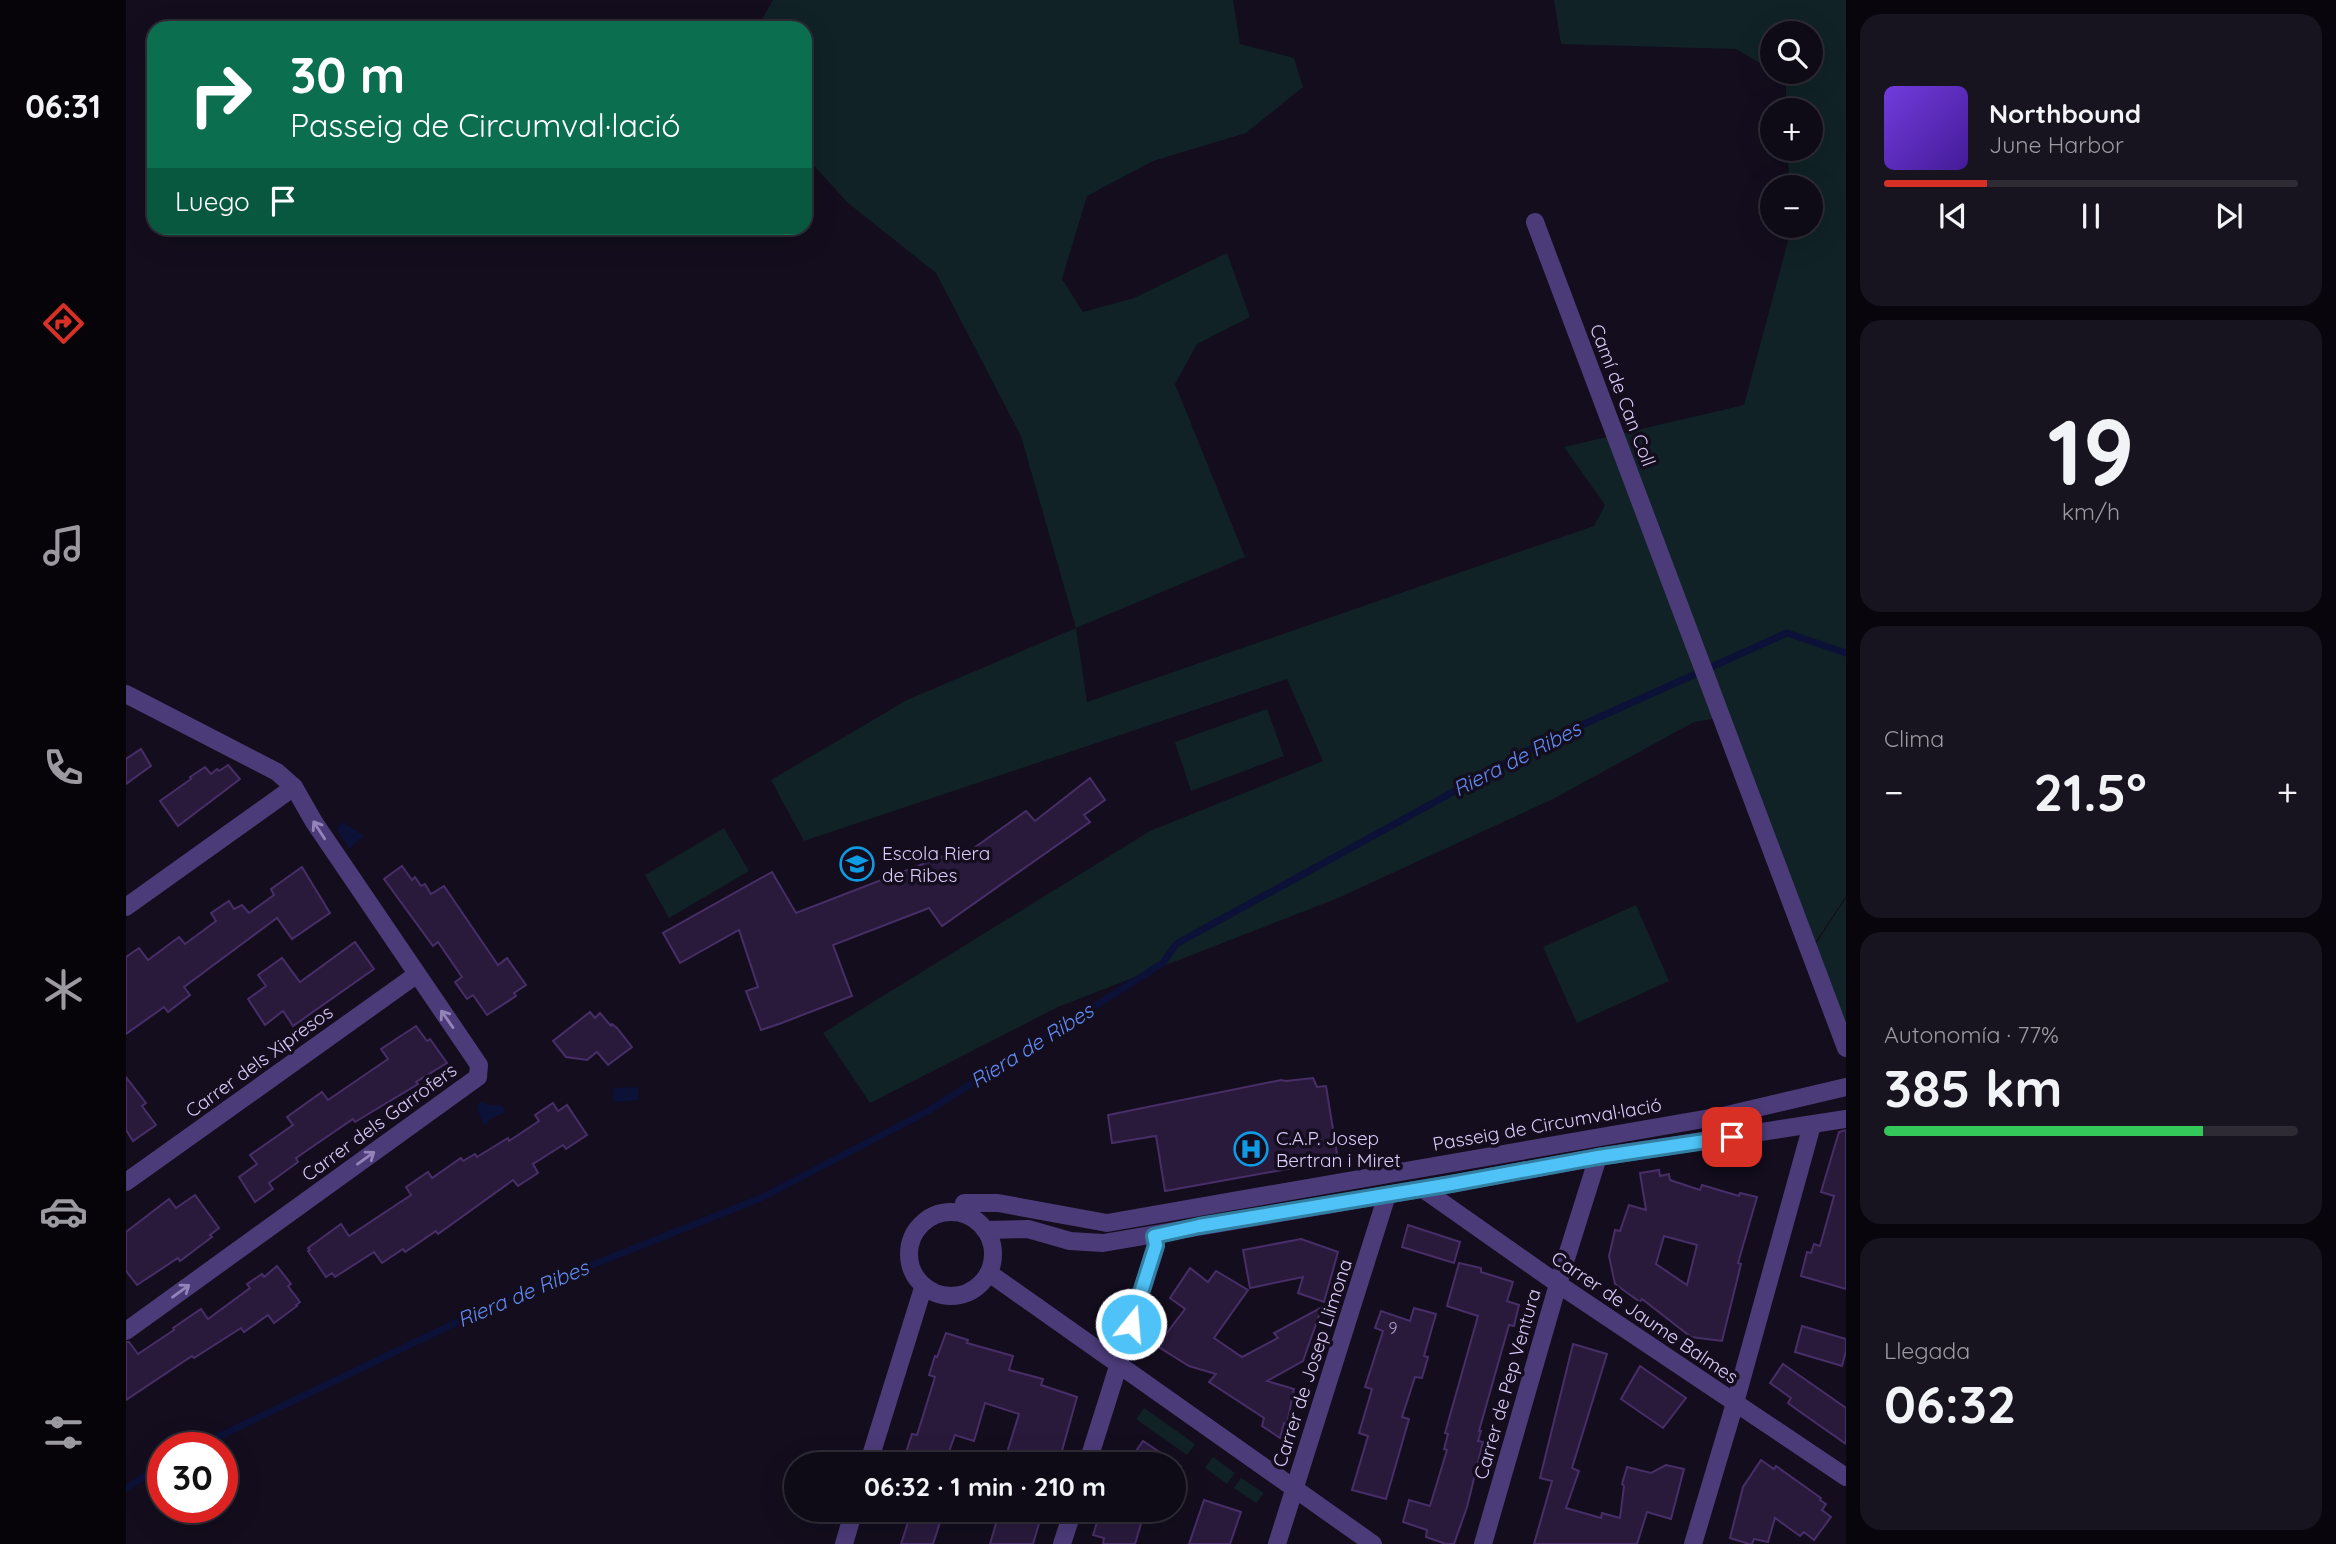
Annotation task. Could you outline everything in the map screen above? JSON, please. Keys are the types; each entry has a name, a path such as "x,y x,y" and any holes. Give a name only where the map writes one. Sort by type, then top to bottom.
{"street":[{"name":"Camí de Can Coll","path":"1535,222 1846,1048"},
{"path":"126,907 294,787 277,772 128,696"},
{"name":"Carrer dels Garrofers","path":"126,1331 478,1077 479,1065 314,822 294,787"},
{"name":"Carrer dels Xipresos","path":"126,1182 416,975"},
{"name":"Passeig de Circumval·lació","path":"964,1203 998,1203 1108,1223 1727,1115 1846,1087"},
{"path":"985,1230 1028,1229 1070,1241 1103,1243 1598,1157 1846,1119"},
{"path":"1692,1544 1735,1403 1812,1125"},
{"name":"Carrer de Pep Ventura","path":"1483,1544 1558,1284 1598,1157"},
{"name":"Carrer de Jaume Balmes","path":"1423,1189 1558,1284 1846,1477"},
{"name":"Carrer de Josep Llimona","path":"1277,1544 1387,1195"},
{"path":"943,1212 972,1217 985,1230 993,1248 989,1273 981,1284 965,1294 953,1297 936,1294 923,1288 909,1263 909,1244 923,1222 943,1212"},
{"path":"1091,1452 1156,1245 1154,1236"},
{"path":"989,1273 1373,1544"},
{"path":"872,1452 923,1288"},
{"path":"844,1544 850,1522"},
{"path":"1062,1544 1069,1522"}],"shaded area":[{"path":"773,0 1233,0 1240,44 1294,58 1303,87 1246,133 1153,161 1087,196 1062,279 1083,312 1134,298 1227,253 1250,317 1197,344 1175,384 1245,557 1076,628 1021,436 936,273 848,203 812,164 812,21 761,21"},
{"path":"1554,0 1846,0 1846,896 1814,944 1730,716 1694,722 1553,799 1338,898 1058,1007 870,1103 823,1033 1150,831 1323,761 1287,679 804,841 771,780 907,700 1076,628 1087,702 1594,526 1605,505 1564,447 1744,405 1789,238 1823,238 1823,175 1789,175 1788,161 1823,161 1823,98 1786,98 1786,84 1823,84 1823,21 1760,21 1760,63 1736,49 1561,44"},
{"path":"1267,709 1284,756 1191,791 1175,742"},
{"path":"342,822 364,836 349,849 337,829"},
{"path":"724,828 749,871 669,918 645,875"},
{"path":"1846,898 1846,1026 1815,945"},
{"path":"1636,905 1669,981 1577,1023 1543,947"},
{"path":"638,1087 639,1100 614,1102 613,1088"},
{"path":"481,1102 501,1105 504,1113 490,1119 486,1125 483,1124 476,1106"},
{"path":"1144,1408 1195,1444 1187,1455 1136,1419"},
{"path":"1213,1457 1235,1473 1227,1484 1205,1468"},
{"path":"1241,1478 1264,1493 1256,1503 1234,1488"}],"building":[{"path":"141,749 151,766 126,784 126,759"},
{"path":"228,765 240,779 178,826 160,801 205,767 211,774"},
{"path":"1090,778 1105,800 1084,815 1090,822 942,926 929,908 833,945 852,996 779,1024 761,1030 746,991 758,987 739,930 680,963 663,933 772,872 796,913 951,853 954,862 1026,811 1035,821"},
{"path":"402,866 412,880 415,877 421,886 425,884 431,894 444,886 498,965 507,958 526,985 514,993 516,996 487,1015 473,995 467,999 455,982 462,977 438,942 433,946 384,879"},
{"path":"302,867 330,913 292,939 277,918 184,987 190,995 168,1012 164,1007 126,1034 126,957 139,948 148,960 179,937 185,944 216,921 211,913 229,901 234,909 242,905 249,913 274,895 271,889"},
{"path":"355,942 374,969 293,1026 283,1011 265,1025 248,999 266,986 258,975 282,958 300,982"},
{"path":"590,1012 595,1018 600,1013 632,1047 608,1065 597,1052 587,1060 566,1057 553,1041"},
{"path":"416,1026 427,1041 430,1039 447,1063 355,1122 353,1119 296,1158 298,1162 269,1183 273,1189 255,1202 239,1177 257,1164 250,1155 293,1125 287,1117 322,1092 328,1100 388,1059 381,1049"},
{"path":"126,1077 146,1103 142,1106 156,1125 133,1141 126,1130"},
{"path":"1313,1078 1317,1087 1326,1086 1338,1160 1165,1191 1156,1136 1112,1143 1108,1115 1281,1080"},
{"path":"553,1103 558,1111 567,1105 587,1135 566,1149 563,1145 533,1164 538,1173 518,1186 513,1180 438,1234 436,1231 405,1252 403,1249 382,1263 374,1252 335,1277 332,1273 326,1277 308,1251 308,1248 341,1224 349,1236 411,1195 406,1187 428,1172 432,1178 461,1158 463,1161 475,1154 477,1157 508,1138 509,1141 539,1121 535,1115"},
{"path":"1846,1130 1846,1289 1801,1276 1807,1252 1811,1253 1814,1244 1820,1246 1834,1196 1821,1192 1839,1132"},
{"path":"1659,1170 1660,1176 1669,1174 1670,1180 1700,1190 1702,1185 1739,1196 1740,1193 1757,1197 1738,1263 1741,1264 1722,1341 1691,1337 1642,1299 1640,1302 1615,1284 1609,1256 1615,1230 1620,1231 1629,1205 1646,1210 1640,1173","holes":["1664,1236 1697,1245 1687,1285 1656,1264"]},
{"path":"195,1195 219,1228 210,1235 212,1237 180,1261 178,1258 137,1285 126,1271 126,1232 169,1199 176,1208"},
{"path":"1408,1225 1460,1242 1454,1263 1402,1247"},
{"path":"1301,1239 1338,1252 1324,1302 1298,1293 1303,1277 1250,1288 1243,1250"},
{"path":"1459,1263 1481,1268 1481,1272 1513,1282 1507,1301 1519,1305 1514,1326 1509,1325 1479,1431 1478,1441 1483,1442 1467,1507 1454,1544 1446,1544 1426,1537 1427,1530 1403,1522 1409,1500 1430,1506 1447,1450 1444,1449 1448,1434 1445,1433 1478,1316 1447,1306"},
{"path":"277,1266 291,1284 288,1286 300,1302 297,1306 274,1323 268,1315 244,1332 241,1328 194,1358 192,1356 126,1400 126,1342 129,1342 138,1354 201,1309 208,1319 250,1288 247,1284 262,1274 264,1277"},
{"path":"1190,1268 1208,1282 1216,1271 1248,1290 1214,1338 1242,1357 1278,1338 1274,1333 1322,1307 1303,1361 1267,1381 1294,1389 1287,1424 1284,1423 1280,1438 1262,1426 1264,1418 1209,1382 1216,1374 1189,1366 1157,1346 1185,1309 1170,1298"},
{"path":"1414,1308 1436,1314 1424,1356 1428,1357 1422,1378 1415,1377 1402,1417 1409,1419 1386,1499 1352,1490 1368,1436 1359,1433 1372,1389 1365,1387 1383,1331 1375,1328 1381,1311 1410,1321"},
{"path":"1802,1326 1846,1339 1842,1366 1795,1352"},
{"path":"946,1333 968,1340 967,1343 1013,1356 1009,1370 1043,1379 1041,1385 1077,1397 1062,1452 1007,1452 1019,1414 985,1403 974,1441 955,1435 949,1452 906,1452 912,1434 917,1435 935,1377 929,1375 935,1356 937,1357"},
{"path":"1573,1344 1607,1354 1572,1468 1579,1471 1566,1508 1601,1518 1602,1513 1620,1518 1624,1486 1622,1484 1627,1467 1651,1473 1666,1465 1684,1469 1671,1519 1647,1512 1637,1544 1534,1544 1552,1481 1540,1478"},
{"path":"1783,1364 1846,1408 1846,1444 1788,1403 1791,1398 1770,1383"},
{"path":"1640,1366 1686,1398 1663,1428 1621,1399"},
{"path":"1143,1441 1160,1452 1135,1452"},
{"path":"1761,1460 1774,1469 1776,1466 1826,1504 1822,1510 1831,1517 1814,1540 1804,1532 1800,1536 1775,1518 1768,1542 1754,1539 1752,1544 1749,1544 1730,1538 1743,1487"},
{"path":"1204,1500 1241,1512 1230,1544 1189,1544"},
{"path":"908,1522 940,1522 933,1544 901,1544"},
{"path":"996,1522 1039,1522 1033,1544 990,1544"},
{"path":"1097,1522 1141,1522 1135,1544 1103,1544 1104,1538 1093,1535"}],"waterway":[{"name":"Riera de Ribes","path":"228,1432 499,1302 761,1198 928,1111 1163,963 1176,944 1544,742 1787,633 1846,653"},
{"name":"Riera de Ribes","path":"126,1488 147,1475"}],"place":[{"name":"Escola Riera de Ribes","path":"857,864"},
{"name":"C.A.P. Josep Bertran i Miret","path":"1251,1149"}],"route":[{"path":"1131,1324 1156,1245 1154,1236 1598,1157 1732,1137"}]}
